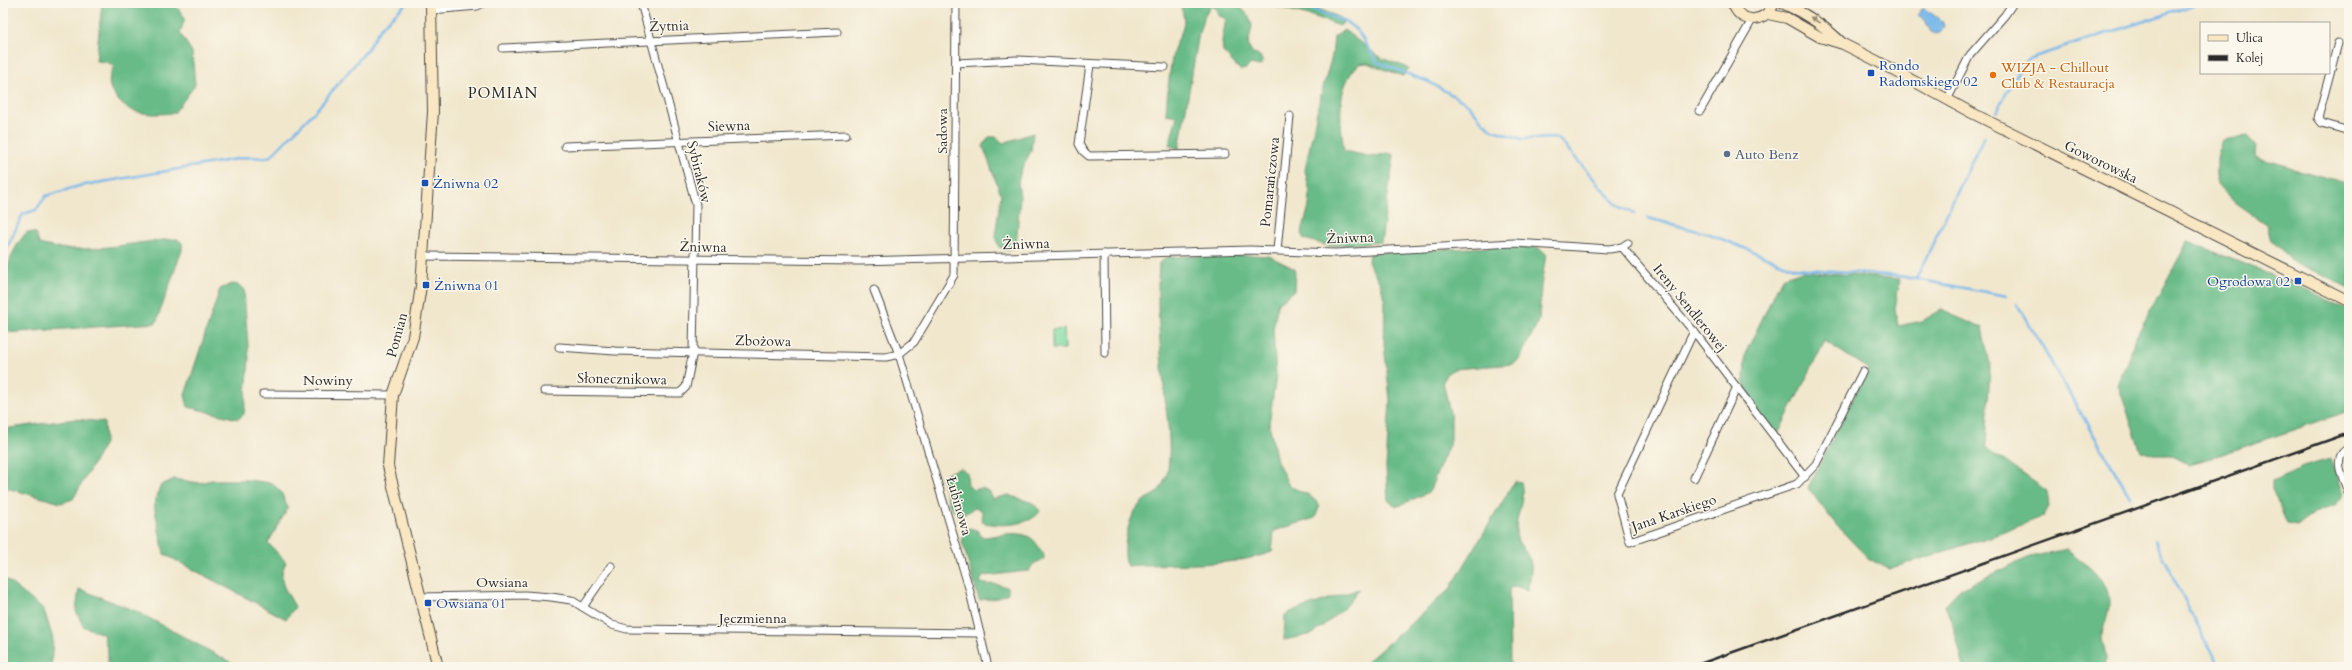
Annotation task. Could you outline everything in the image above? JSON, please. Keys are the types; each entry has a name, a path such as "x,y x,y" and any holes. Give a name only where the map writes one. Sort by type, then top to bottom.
{"main road":[{"path":"1731,4 1740,15 1752,20 1768,14 1774,3"},
{"name":"Goworowska","path":"1782,3 1821,24 1843,44"},
{"name":"Pomian","path":"431,6 433,112 424,256 416,328 393,394 388,466 438,667"},
{"name":"Goworowska","path":"1768,14 1787,18 1820,37 1843,44 1947,100 2349,301"}],"street":[{"path":"431,6 477,6 483,3"},
{"name":"Sybiraków","path":"641,3 696,205 693,352"},
{"name":"Sadowa","path":"899,354 914,342 952,280 956,260 956,63 954,32 956,3"},
{"path":"1947,100 1970,55 2005,15 2012,3"},
{"path":"1700,111 1752,20"},
{"name":"Żytnia","path":"503,48 837,32"},
{"path":"2330,73 2338,43"},
{"path":"956,63 1018,60 1090,65 1165,67"},
{"path":"1090,65 1079,144 1083,151 1089,156 1225,154"},
{"path":"2330,74 2318,118 2322,124 2349,131"},
{"name":"Pomarańczowa","path":"1277,250 1290,116"},
{"name":"Siewna","path":"565,146 678,140 846,135"},
{"name":"Żniwna","path":"424,256 694,260 956,260 1104,254 1277,250 1335,253 1514,243 1609,249 1625,245"},
{"name":"Ireny Sendlerowej","path":"1625,245 1694,331 1805,477"},
{"path":"1104,254 1105,353"},
{"path":"874,290 899,354"},
{"name":"Jana Karskiego","path":"1694,331 1617,494 1630,542 1797,484 1805,477"},
{"name":"Zbożowa","path":"559,347 886,357 899,354"},
{"name":"Słonecznikowa","path":"544,391 680,393 686,386 693,352"},
{"name":"Łubinowa","path":"899,354 955,537 988,667"},
{"path":"1805,477 1816,464 1863,371"},
{"path":"1694,478 1737,387"},
{"name":"Nowiny","path":"263,394 393,394"},
{"path":"2349,448 2342,454 2340,459 2340,467 2349,494"},
{"path":"583,607 611,566"},
{"name":"Owsiana","path":"420,597 525,594 571,600 583,607"},
{"name":"Jęczmienna","path":"583,607 612,625 627,629 980,633"}],"green space":[{"path":"102,3 179,3 177,7 185,18 180,33 192,52 195,85 174,113 148,114 132,110 118,101 111,90 109,80 114,66 107,62 96,61"},
{"path":"1179,3 1236,3 1249,16 1252,26 1248,45 1253,54 1260,56 1263,63 1259,66 1251,64 1246,69 1240,70 1223,52 1222,41 1226,19 1218,15 1216,8 1211,6 1203,19 1199,33 1179,149 1169,145 1177,116 1166,114 1172,58 1176,44 1182,32 1184,20 1183,12"},
{"path":"1269,3 1304,3 1341,18 1343,23 1339,26"},
{"path":"1344,30 1381,58 1409,68 1403,76 1367,63 1359,64 1351,73 1346,83 1341,104 1341,128 1344,151 1372,157 1388,153 1394,155 1381,242 1329,246 1304,239 1302,232 1309,206 1310,192 1305,170 1319,102 1332,56 1334,37"},
{"path":"1033,133 1031,151 1021,170 1018,183 1020,197 1016,247 1006,250 999,247 995,236 1001,195 983,146 989,137 996,137 1003,143"},
{"path":"2247,136 2256,146 2255,157 2349,184 2349,289 2290,259 2271,241 2267,225 2234,202 2217,184 2217,158 2223,140"},
{"path":"27,232 36,233 39,244 56,248 73,249 90,249 177,239 182,243 182,250 156,323 3,333 3,306 5,280 8,267 12,255"},
{"path":"2188,241 2312,292 2349,310 2349,411 2211,458 2188,464 2171,455 2153,455 2141,451 2118,385 2137,335"},
{"path":"1513,246 1539,248 1546,255 1541,286 1539,320 1519,360 1513,364 1454,369 1446,374 1443,382 1451,417 1451,440 1429,492 1396,507 1388,500 1386,467 1390,400 1384,344 1385,304 1381,285 1368,262 1369,253"},
{"path":"1269,256 1295,269 1294,291 1278,303 1273,329 1276,375 1269,424 1277,461 1289,486 1309,495 1320,505 1315,518 1274,531 1272,552 1254,557 1218,563 1127,566 1125,559 1125,542 1132,516 1143,501 1160,489 1167,472 1169,459 1168,428 1159,325 1159,263 1168,257"},
{"path":"1802,271 1900,279 1895,308 1898,326 1922,321 1941,310 1982,328 1990,364 1986,448 2047,491 2049,506 2044,516 1999,534 1889,569 1869,559 1837,526 1808,488 1868,369 1825,341 1777,436 1748,405 1744,382 1745,354 1782,278"},
{"path":"232,284 239,285 244,290 249,360 244,414 238,419 188,407 185,395 220,289"},
{"path":"1064,329 1065,349 1052,349 1052,330"},
{"path":"75,419 104,422 105,443 73,499 61,503 3,487 3,429"},
{"path":"2330,459 2344,493 2341,498 2333,506 2318,511 2297,526 2287,524 2272,489 2272,481 2303,467"},
{"path":"961,468 967,473 968,485 973,490 982,488 990,492 992,499 1008,495 1033,503 1040,511 1030,520 1004,525 982,522 982,510 975,508 959,517 949,504 942,477 944,474"},
{"path":"174,479 199,483 212,480 247,480 272,483 281,492 288,508 268,543 286,562 282,575 283,585 295,607 286,619 164,554 154,505 160,486"},
{"path":"1515,481 1521,482 1522,489 1516,534 1519,543 1530,560 1531,568 1527,590 1515,586 1509,589 1510,667 1459,667 1459,664 1448,667 1361,667 1450,589"},
{"path":"970,528 979,531 980,536 985,537 1007,534 1021,534 1028,536 1034,540 1042,552 1044,559 1033,564 1029,571 983,576 980,582 1004,586 1008,588 1008,593 999,598 979,600 962,541 964,531"},
{"path":"2067,549 2097,575 2107,592 2109,601 2108,612 2102,637 2107,656 2103,667 1964,667 1953,626 1945,605 1960,589 2030,557"},
{"path":"3,577 44,610 53,639 51,667 3,667"},
{"path":"79,589 138,612 239,667 108,667 108,652 103,634 83,626 76,611"},
{"path":"1359,589 1343,609 1313,634 1284,640 1285,616 1290,612"}],"water":[{"path":"1921,9 1925,9 1942,21 1944,26 1941,31 1936,34 1931,32 1925,20 1918,15"}],"waterway":[{"path":"3,256 23,214 36,210 46,196 79,186 249,157 265,158 271,156 317,109 366,51 381,27 407,3"},
{"path":"1295,3 1346,22 1357,30 1377,62 1429,82 1468,104 1483,122 1493,130 1522,139 1558,138 1615,203 1634,214"},
{"path":"1996,112 2022,65 2031,58 2200,3"},
{"path":"1916,279 1984,136"},
{"path":"1648,218 1709,234 1794,268 1899,276 2007,296"},
{"path":"2017,304 2130,497"},
{"path":"2154,540 2219,667"}],"railway":[{"path":"1691,667 2349,433"}],"place":[{"name":"Rondo Radomskiego 02","path":"1871,73"},
{"name":"WIZJA - Chillout Club & Restauracja","path":"1993,75"},
{"name":"Auto Benz","path":"1727,154"},
{"name":"Żniwna 02","path":"425,183"},
{"name":"Ogrodowa 02","path":"2298,281"},
{"name":"Żniwna 01","path":"426,285"},
{"name":"Owsiana 01","path":"428,603"}],"district":[{"name":"POMIAN","path":"503,93"}]}
